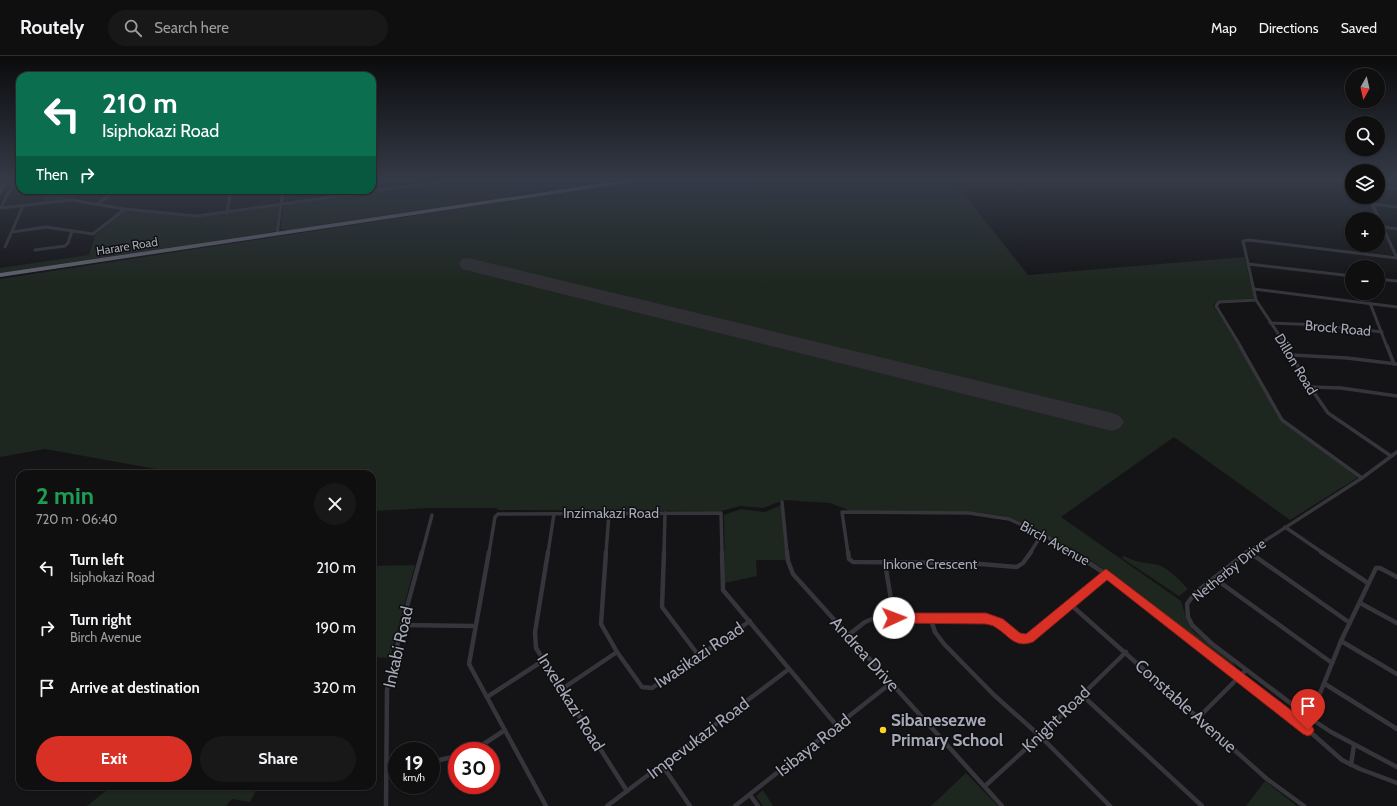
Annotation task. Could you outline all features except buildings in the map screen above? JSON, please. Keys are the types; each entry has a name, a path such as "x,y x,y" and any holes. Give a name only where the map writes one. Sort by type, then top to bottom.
{"highway":[{"name":"Harare Road","path":"1,276 403,215"}],"street":[{"path":"5,246 19,215"},
{"path":"12,232 46,227 93,234 117,215"},
{"path":"187,215 207,215"},
{"path":"277,234 280,215"},
{"path":"1385,227 1397,229"},
{"path":"35,250 65,246 68,243 72,231"},
{"path":"1385,231 1397,258"},
{"name":"Dillon Road","path":"1392,456 1328,413 1310,387 1292,355 1256,300 1243,241 1397,258"},
{"path":"1248,264 1345,275"},
{"path":"1385,280 1397,281"},
{"path":"1254,289 1397,306"},
{"path":"1256,300 1219,302 1216,306 1251,364 1282,420 1362,478"},
{"path":"1370,303 1396,364"},
{"name":"Brock Road","path":"1270,323 1322,325 1382,332"},
{"path":"1292,355 1340,357 1396,364"},
{"path":"1310,387 1340,388 1397,396"},
{"name":"Netherby Drive","path":"1397,452 1362,478 1248,551 1195,593 1187,608 1188,617 1192,625 1246,670 1310,718 1354,745 1397,767"},
{"name":"Andrea Drive","path":"782,502 788,561 791,570 848,636 1002,806"},
{"name":"Birch Avenue","path":"842,512 984,515 1015,521 1042,534 1083,558 1106,574 1308,730 1333,753 1351,765 1397,783"},
{"name":"Inkone Crescent","path":"842,512 850,560 858,562 885,564 968,563 1017,568 1023,563 1042,534"},
{"name":"Inzimakazi Road","path":"475,626 495,517 500,513 721,513 723,589 750,621"},
{"name":"Iwasikazi Road","path":"609,513 600,622 601,627 617,652 642,687 649,688 750,621"},
{"path":"665,513 662,604 699,656"},
{"name":"Inxelekazi Road","path":"554,514 535,636 536,648 627,791"},
{"name":"Inkabi Road","path":"386,806 387,695 402,625 432,515"},
{"path":"1285,527 1368,583"},
{"path":"1248,551 1350,622"},
{"path":"885,564 894,618"},
{"path":"1310,718 1341,641 1377,567 1397,577"},
{"path":"848,636 868,620 930,617 986,618 999,623 1017,638 1026,639 1106,574"},
{"path":"1214,578 1332,664"},
{"path":"1360,603 1397,623"},
{"name":"Constable Avenue","path":"1070,604 1126,652 1198,718 1279,788 1303,806"},
{"path":"930,617 935,632 944,644 994,695 1040,736 1110,806"},
{"path":"750,621 837,726"},
{"path":"402,625 475,626 469,664 546,806"},
{"path":"1341,641 1397,674"},
{"path":"562,689 617,652"},
{"name":"Knight Road","path":"985,786 1040,736 1126,652"},
{"path":"487,697 544,660"},
{"name":"Impevukazi Road","path":"607,806 789,669"},
{"path":"1198,718 1238,676 1246,670"},
{"name":"Isibaya Road","path":"735,806 891,683"},
{"path":"1324,684 1397,729"},
{"path":"1082,695 1202,806"},
{"path":"487,742 505,730"},
{"path":"1351,765 1354,745"},
{"path":"662,765 690,806"},
{"path":"750,794 758,806"}],"shaded area":[{"path":"119,215 177,215 197,217 212,215 278,215 276,230 272,232 0,273 0,268 89,255 95,236"},
{"path":"282,215 386,215 287,230 281,229"},
{"path":"418,215 981,215 1028,275 1244,257 1255,298 1217,302 1213,305 1234,337 1279,416 1357,478 1290,520 1174,437 1061,517 1181,601 1187,621 1194,632 1232,661 1237,670 1235,671 1112,575 1084,556 1021,522 1003,516 974,512 851,511 830,503 784,500 763,508 740,506 721,511 499,510 496,508 429,508 376,511 376,470 162,470 45,449 0,457 0,279"},
{"path":"781,505 787,560 756,560 757,576 725,583 724,515 741,509 765,512"},
{"path":"1124,556 1137,561 1158,565 1166,569 1188,589 1179,596 1122,558"},
{"path":"415,565 390,658 376,657 376,566"},
{"path":"966,773 998,806 931,806"},
{"path":"1265,781 1297,806 1246,806"},
{"path":"107,790 256,790 250,802 232,799 226,806 87,806"},
{"path":"763,790 773,806 763,806 756,796"}],"runway":[{"path":"469,264 1112,422"}],"place":[{"name":"Sibanesezwe Primary School","path":"883,730"}],"route":[{"path":"894,618 986,618 1004,626 1017,638 1026,639 1106,574 1308,730"}]}
